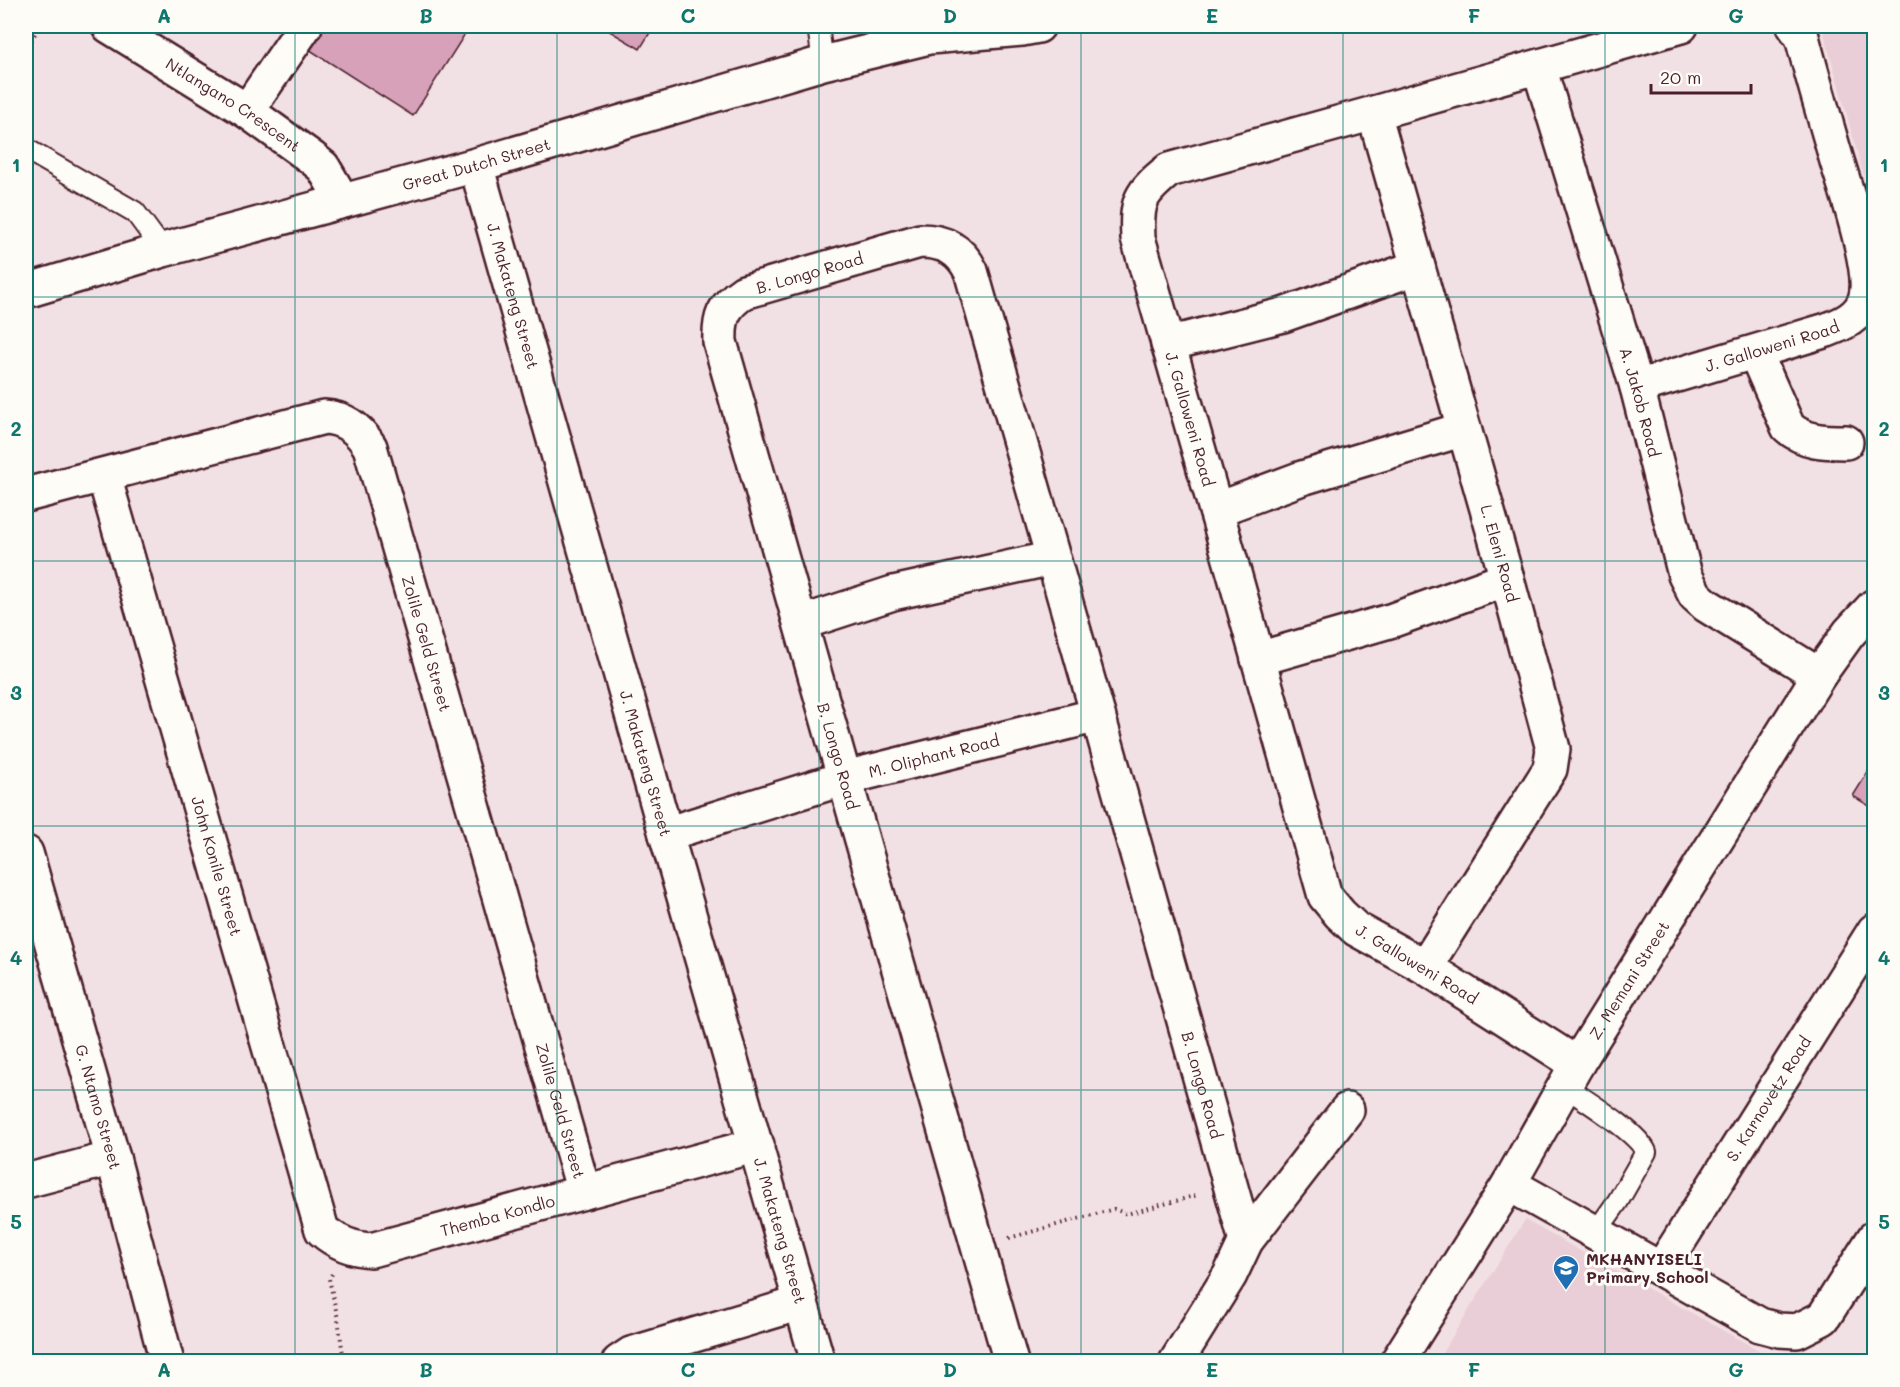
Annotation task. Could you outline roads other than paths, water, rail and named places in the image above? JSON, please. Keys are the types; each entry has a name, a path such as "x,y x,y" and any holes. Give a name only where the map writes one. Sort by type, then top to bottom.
{"street":[{"name":"Ntlangano Crescent","path":"109,26 247,111 323,167 344,201"},
{"path":"247,111 305,26"},
{"name":"Great Dutch Street","path":"26,291 163,250 476,165 824,63 942,31 1022,29 1038,26"},
{"name":"J. Galloweni Road","path":"1571,1075 1425,967 1356,929 1325,896 1138,238 1137,217 1141,199 1151,184 1169,170 1681,26"},
{"name":"J. Galloweni Road","path":"1637,387 1848,322 1858,312 1865,299 1868,282 1861,245 1802,37 1794,26"},
{"name":"A. Jakob Road","path":"1539,67 1637,387 1684,575 1695,595 1706,604 1819,675"},
{"name":"L. Eleni Road","path":"1374,113 1553,749 1550,769 1425,967"},
{"name":"J. Makateng Street","path":"476,165 818,1362"},
{"name":"B. Longo Road","path":"1011,1362 720,342 719,326 724,312 731,301 744,292 920,242 937,242 952,247 966,261 971,271 1098,715 1246,1241"},
{"path":"1168,344 1283,315 1418,267"},
{"path":"1755,352 1788,427 1797,435 1808,439 1846,442"},
{"name":"Zolile Geld Street","path":"26,495 324,417 334,417 346,422 362,433 370,447 584,1192"},
{"path":"1216,510 1302,478 1464,429"},
{"name":"John Konile Street","path":"104,476 322,1230 332,1239 344,1244"},
{"path":"801,623 892,593 1053,558"},
{"path":"1258,659 1393,620 1507,579"},
{"name":"Z. Memani Street","path":"1397,1362 1509,1184 1571,1075 1819,675 1849,633 1875,606"},
{"name":"M. Oliphant Road","path":"666,834 844,778 1098,715"},
{"name":"G. Ntamo Street","path":"26,854 167,1362"},
{"name":"S. Karnovetz Road","path":"1662,1268 1875,931"},
{"path":"1176,1362 1230,1275 1246,1241 1347,1110"},
{"name":"Themba Kondlo","path":"344,1244 357,1249 371,1250 757,1145"},
{"path":"26,1181 112,1158"},
{"path":"1509,1184 1760,1325 1779,1330 1797,1331 1823,1318 1875,1238"},
{"path":"619,1362 631,1354 801,1303"}],"lane":[{"path":"818,26 824,63"},
{"path":"26,149 135,212 163,250"},
{"path":"1571,1075 1613,1120 1641,1143 1646,1152 1618,1201 1596,1232"}],"place":[{"name":"MKHANYISELI Primary School","path":"1566,1291"}]}
